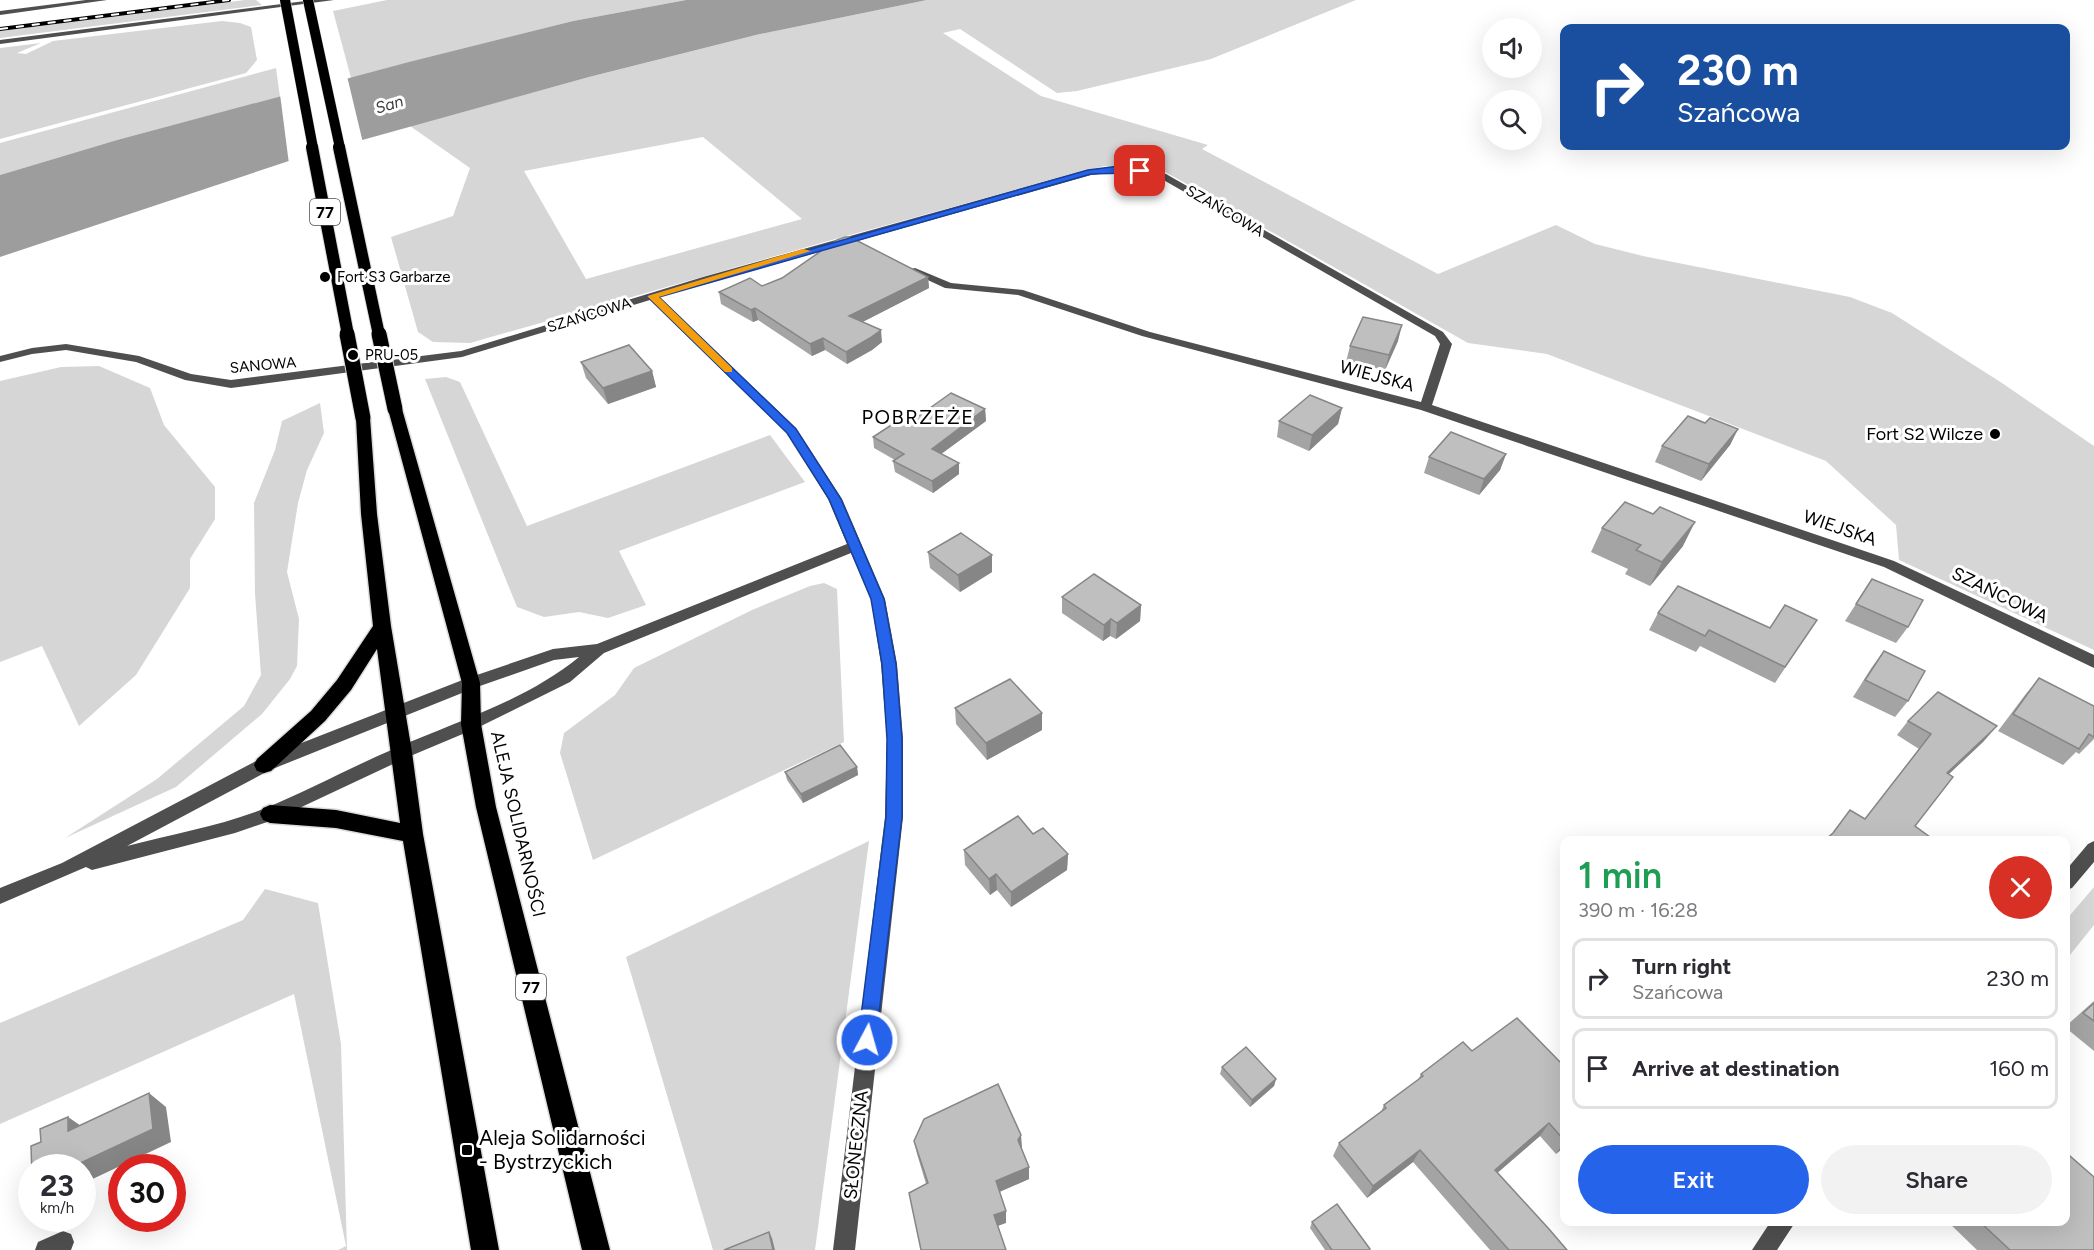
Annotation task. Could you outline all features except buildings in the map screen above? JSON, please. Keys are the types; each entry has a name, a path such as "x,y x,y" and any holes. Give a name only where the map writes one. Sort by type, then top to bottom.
{"highway":[{"name":"77","path":"285,0 363,418 369,514 382,626 402,752 412,834 485,1250"},
{"name":"ALEJA SOLIDARNOŚCI","path":"308,0 395,409 471,683 471,724 486,807 596,1250"},
{"path":"264,765 318,716 344,685 382,626"},
{"path":"270,814 336,819 412,834"}],"street":[{"path":"0,13 103,0"},
{"path":"0,42 330,0"},
{"name":"SZAŃCOWA","path":"462,354 856,237 1090,172 1119,169 1163,176 1439,334 1446,344 1425,407"},
{"path":"856,237 866,244"},
{"name":"WIEJSKA","path":"895,264 949,286 1019,292 1146,334 1425,407 1889,564"},
{"name":"SŁONECZNA","path":"652,296 792,431 835,499 878,599 889,664 895,739 894,817 844,1250"},
{"name":"SANOWA","path":"0,359 32,351 66,347 139,359 189,376 231,384 462,354"},
{"path":"0,896 68,868 264,765 471,683 553,655 599,649 855,546"},
{"name":"SZAŃCOWA","path":"1889,564 2094,662"},
{"path":"68,868 235,826 270,814 402,752 471,724 564,678 599,649"},
{"path":"2070,877 2094,849"},
{"path":"1763,1250 1781,1226"}],"shaded area":[{"path":"256,0 262,5 0,38 0,31"},
{"path":"387,0 686,0 573,21 351,78 333,11"},
{"path":"927,0 1356,0 1211,59 1077,91 1057,93 960,29 943,33 1041,96 1208,145 1202,149 1438,274 1556,225 1595,244 1643,256 1850,297 1892,313 2002,383 2094,446 2094,650 1899,560 1896,525 1826,461 1547,354 1468,343 1153,165 1104,166 828,241 470,343 433,342 418,332 391,237 453,216 470,168 410,126 589,77 756,35","holes":["703,137 802,219 586,279 524,171"]},
{"path":"222,21 251,27 257,60 246,73 0,139 0,48 41,43 17,53 26,54 53,41"},
{"path":"276,68 280,97 117,140 0,175 0,143"},
{"path":"99,366 150,388 164,425 215,487 215,519 190,559 190,588 136,675 79,726 42,646 0,662 0,381 61,367"},
{"path":"446,377 460,382 527,526 770,435 805,482 619,551 646,605 608,618 579,612 544,617 517,607 425,379"},
{"path":"320,403 324,433 307,470 298,503 287,572 299,619 297,666 290,679 262,714 176,787 65,838 157,779 244,706 261,675 255,594 254,503 275,450 282,421"},
{"path":"824,583 837,589 844,742 593,860 560,753 564,733 615,695 634,668 752,610 810,586"},
{"path":"869,841 815,1250 713,1250 626,957"},
{"path":"2094,887 2094,925 2070,955 2070,915"},
{"path":"265,889 318,903 341,1044 347,1250 338,1250 346,1246 294,994 0,1124 0,1023 243,920"}],"water":[{"name":"San","path":"686,0 927,0 756,35 589,77 301,157 0,257 0,175 117,140 409,62 573,21"}],"pier":[{"path":"347,76 363,143 289,164 280,94"}],"railway":[{"path":"0,29 229,0"}],"slow traffic":[{"path":"728,370 652,296 806,251"}],"place":[{"name":"Fort S3 Garbarze","path":"325,277"},
{"name":"PRU-05","path":"353,355"},
{"name":"Fort S2 Wilcze","path":"1995,434"},
{"name":"Aleja Solidarności - Bystrzyckich","path":"467,1150"}],"district":[{"name":"POBRZEŻE","path":"918,417"}],"route":[{"path":"867,1040 894,817 895,739 889,664 878,599 835,499 792,431 652,296 1090,172 1119,169 1140,171"}]}
